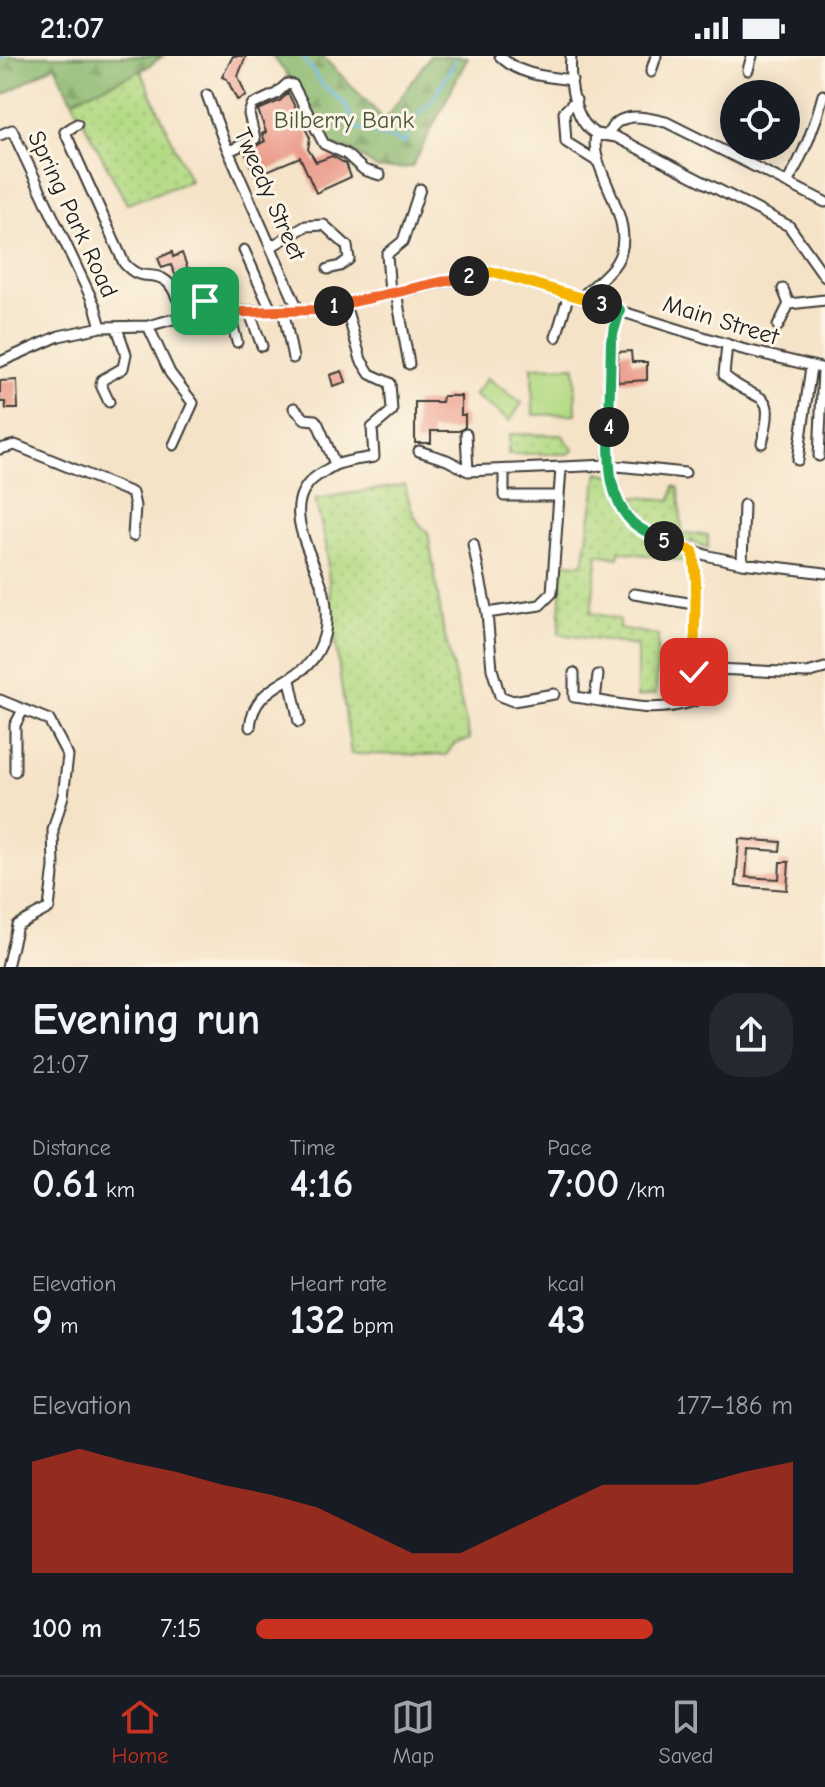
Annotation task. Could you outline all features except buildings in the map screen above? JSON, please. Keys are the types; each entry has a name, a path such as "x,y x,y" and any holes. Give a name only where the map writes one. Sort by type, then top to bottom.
{"street":[{"path":"500,56 521,71 572,80"},
{"path":"571,56 576,100 587,129 596,134 608,134 789,226 825,277"},
{"path":"651,72 656,56"},
{"path":"748,70 752,56"},
{"path":"229,151 255,139 249,114 252,105 276,94 287,84 293,85 324,144 346,154 364,170 380,175"},
{"name":"Tweedy Street","path":"207,95 298,309"},
{"path":"787,183 804,155 823,95"},
{"path":"576,100 564,112 566,142 598,162"},
{"path":"608,134 613,123 621,119 647,117 666,122 825,202"},
{"path":"77,124 65,132 124,263 132,272 168,282 184,316"},
{"name":"Spring Park Road","path":"0,135 12,130 95,306 101,327"},
{"path":"580,298 614,266 622,252 622,222 598,162 594,146 596,134"},
{"path":"409,364 387,254 403,241 420,189"},
{"path":"272,246 306,226 324,225 347,246 347,262 328,269"},
{"path":"244,250 271,310"},
{"name":"Main Street","path":"0,362 59,336 101,327 148,326 184,316 229,311 314,310 494,272 727,344 824,369"},
{"path":"192,287 194,297 205,301 209,313"},
{"path":"778,326 789,304 783,289"},
{"path":"556,337 569,294"},
{"path":"789,304 825,300"},
{"path":"250,727 251,714 257,702 310,663 324,635 324,595 299,521 299,501 307,484 335,464 374,457 372,428 392,411 390,383 370,374 361,360 345,304"},
{"path":"283,309 293,358"},
{"path":"620,310 611,341 608,465 617,500 633,523 663,541 693,551 742,563 825,573"},
{"path":"229,311 237,342"},
{"path":"249,311 262,346"},
{"path":"148,326 170,373 193,403 174,445"},
{"path":"109,402 101,385 102,380 123,368 126,354 117,328"},
{"path":"727,344 724,375 769,406 762,443"},
{"path":"798,460 811,367"},
{"path":"819,456 824,369"},
{"path":"294,408 305,419 315,420 318,424 335,464"},
{"path":"803,423 821,423"},
{"path":"466,434 468,471"},
{"path":"0,449 15,445 132,493 135,506 133,536"},
{"path":"419,451 468,471 608,465 685,473"},
{"path":"487,613 540,605 552,593 561,468"},
{"path":"504,470 504,496 559,496"},
{"path":"742,563 744,505"},
{"path":"473,544 487,613 492,669 500,696 513,701 554,694"},
{"path":"574,673 574,697 632,709 679,706 694,701 696,581 693,551"},
{"path":"634,594 694,604"},
{"path":"715,669 807,673 825,668"},
{"path":"595,700 598,675"},
{"path":"290,680 299,722"},
{"path":"0,700 49,720 68,756 63,796 53,830 54,867 49,908 17,925 7,967"},
{"path":"15,771 15,725 23,710"}],"green space":[{"path":"0,56 163,56 141,71 72,100 55,65 0,97"},
{"name":"Bilberry Bank","path":"272,56 322,56 385,120 430,56 468,57 412,167 378,169 353,151 323,144 291,79"},
{"path":"141,71 190,181 127,204 72,100"},
{"path":"575,366 576,414 533,415 532,367"},
{"path":"487,378 522,403 510,421 474,395"},
{"path":"510,434 562,435 574,450 568,454 508,454"},
{"path":"598,472 629,479 628,496 671,500 674,486 679,488 682,533 708,535 708,548 691,541 690,562 619,551 618,558 598,554 591,613 619,619 619,628 658,635 656,694 637,697 637,646 559,634 563,563 583,564"},
{"path":"405,485 415,517 428,532 443,628 470,739 454,744 446,755 351,754 332,619 326,544 315,499"}],"waterway":[{"path":"0,59 5,56"},
{"path":"302,56 322,84 345,104 357,128 405,143 407,124 436,96 455,60"}],"route":[{"path":"205,301 209,313 314,310 494,272 620,310 611,341 608,465 617,500 633,523 663,541 693,551 696,581 694,672"}]}
